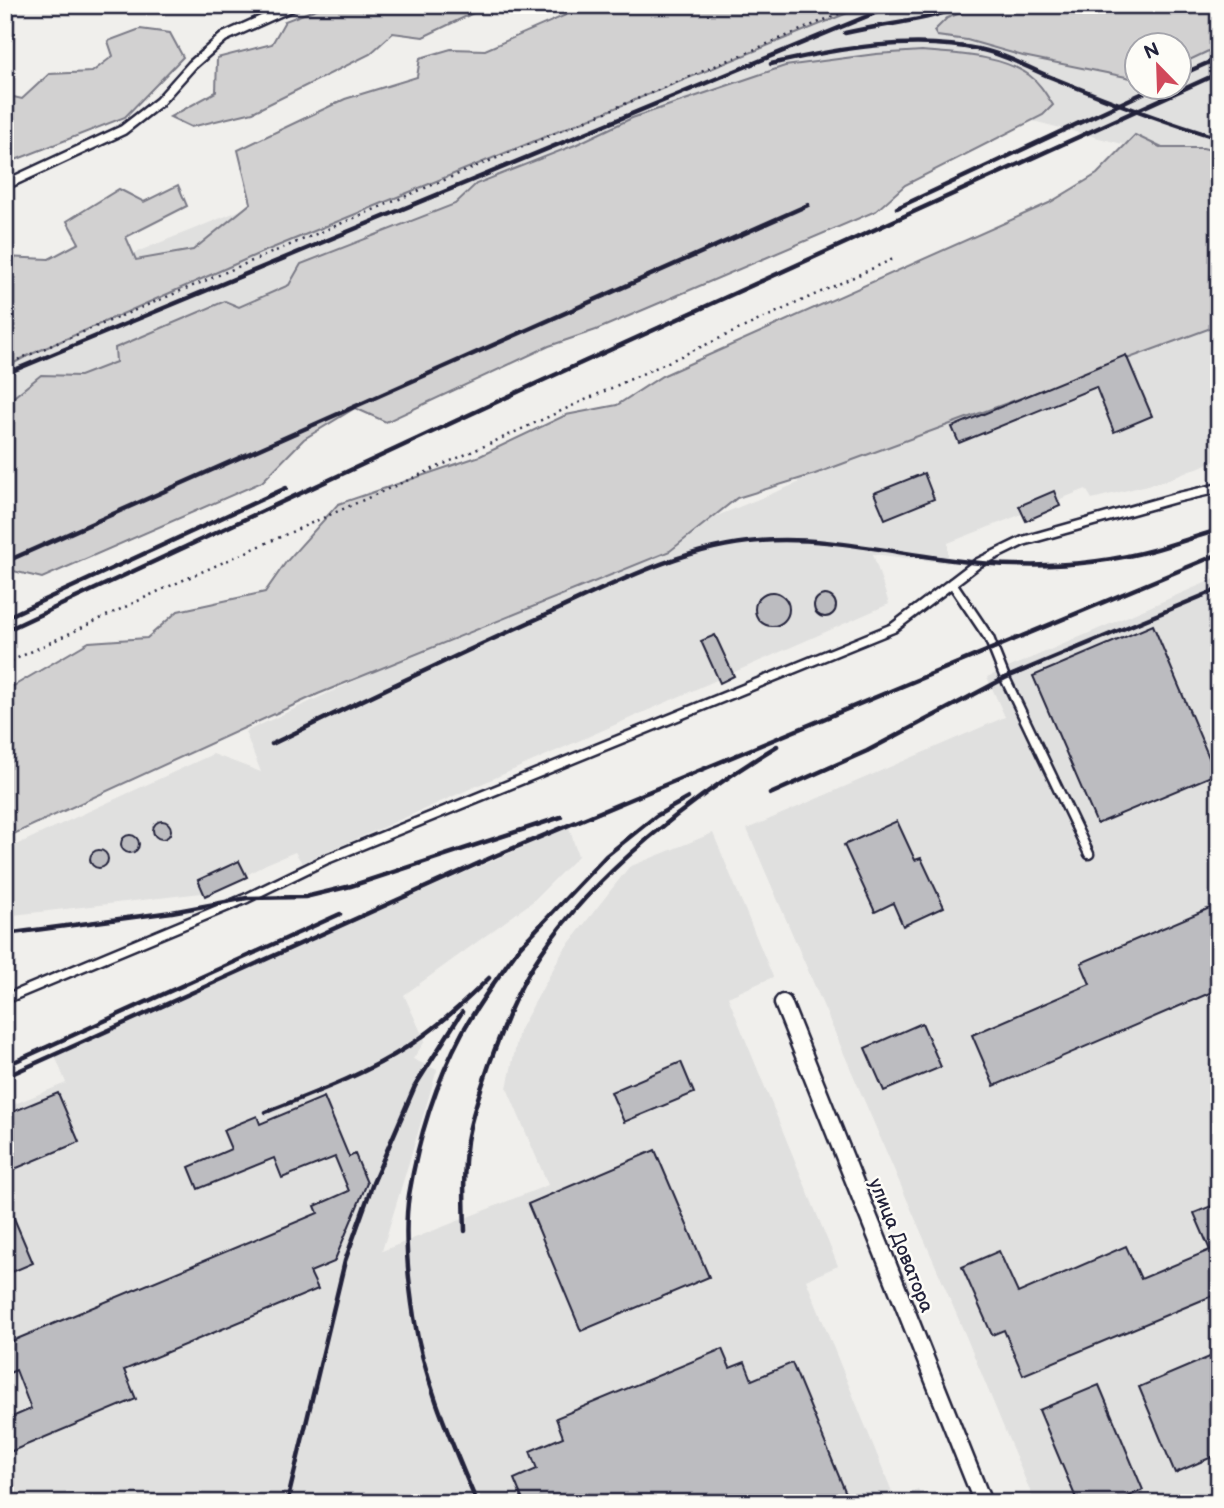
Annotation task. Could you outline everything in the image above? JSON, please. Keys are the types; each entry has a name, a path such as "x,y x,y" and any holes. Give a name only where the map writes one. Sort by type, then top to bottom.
{"street":[{"name":"улица Доватора","path":"783,1003 983,1503"}],"lane":[{"path":"5,185 123,130 159,102 192,65 225,37 295,5"},
{"path":"5,999 247,898 327,859 893,628 978,563 1023,541 1219,488"},
{"path":"952,583 989,638 1005,678 1089,854"}],"path":[{"path":"5,365 860,5"},
{"path":"5,664 161,590 489,444 893,259"}],"shaded area":[{"path":"327,5 490,5 423,37 393,33 370,54 253,112 191,127 170,117 216,92 217,58 272,44 285,21"},
{"path":"578,5 867,5 258,254 5,368 5,257 49,259 79,243 67,221 119,189 144,202 178,185 187,206 126,237 136,260 193,250 251,203 238,150 345,99 417,77 420,58 451,49 485,50 566,15"},
{"path":"750,5 1219,5 1219,169 871,79 5,417 5,305"},
{"path":"982,5 1219,5 1219,46 1192,59 1192,32 1122,32 1122,76 1023,56 967,40 937,36 934,31 947,18"},
{"path":"140,29 170,33 183,57 125,117 5,164 5,95 22,99 49,74 92,72 113,56 108,41"},
{"path":"922,51 1005,63 1036,81 1053,105 1043,115 905,185 876,211 596,330 549,346 386,422 355,408 304,439 262,482 42,578 5,569 5,404 41,375 80,376 116,362 115,348 225,301 239,307 289,285 301,264 455,204 476,184 575,145 632,118 785,66"},
{"path":"1135,135 1162,148 1203,148 1219,152 1219,325 815,474 737,498 670,551 318,694 5,838 5,691 89,642 147,638 178,611 265,592 286,562 338,504 480,456 566,415 617,405 662,376 1049,203 1097,174"},
{"path":"1219,318 1219,459 1168,480 1092,499 1086,489 948,543 948,563 873,554 889,604 302,863 295,852 266,864 219,891 5,916 5,850 213,754 261,772 245,732 643,546 798,483 798,478"},
{"path":"1219,577 1219,1503 1035,1503 747,829 1005,717 987,677"},
{"path":"569,827 578,856 532,902 404,995 425,1041 413,1059 437,1070 382,1251 548,1185 507,1088 519,1031 563,951 629,867 713,833 773,977 728,997 838,1266 806,1280 895,1499 918,1489 923,1503 5,1503 5,1108 66,1083 54,1053"}],"building":[{"path":"1126,355 1152,416 1114,432 1096,387 959,443 952,427"},
{"path":"924,473 934,499 885,519 874,493"},
{"path":"1054,491 1060,506 1026,521 1019,506"},
{"path":"772,592 784,597 789,609 784,621 772,626 760,621 755,609 760,597"},
{"path":"825,595 833,598 836,606 833,614 825,617 817,614 814,606 817,598"},
{"path":"1153,625 1216,774 1097,824 1033,676"},
{"path":"715,635 734,676 720,683 701,641"},
{"path":"158,821 166,821 171,830 169,837 158,839 153,834 153,826"},
{"path":"897,821 915,860 921,858 944,907 903,926 893,903 875,912 844,845"},
{"path":"126,835 134,835 139,844 137,851 126,853 121,848 121,840"},
{"path":"95,850 103,850 108,859 106,866 95,868 90,863 90,855"},
{"path":"239,861 247,877 205,896 198,880"},
{"path":"1219,904 1219,989 994,1086 972,1035 1090,984 1081,963"},
{"path":"922,1023 941,1067 884,1091 865,1048"},
{"path":"681,1062 694,1093 624,1122 611,1092"},
{"path":"58,1093 79,1142 5,1173 5,1115"},
{"path":"324,1097 349,1157 355,1154 367,1183 334,1262 310,1272 318,1289 124,1370 136,1399 5,1454 5,1420 31,1409 16,1370 5,1375 5,1344 318,1213 315,1206 349,1191 335,1157 282,1178 274,1158 198,1189 189,1167 231,1149 223,1130 257,1116 260,1124"},
{"path":"655,1150 709,1277 581,1331 528,1204"},
{"path":"5,1197 33,1263 5,1275"},
{"path":"1219,1203 1219,1293 1023,1375 1004,1330 992,1335 962,1267 999,1251 1018,1293 1126,1246 1141,1279 1210,1250 1194,1213"},
{"path":"722,1349 730,1368 745,1362 752,1380 792,1363 850,1503 524,1503 514,1479 537,1469 530,1451 563,1437 556,1418"},
{"path":"1219,1353 1219,1454 1175,1473 1139,1387"},
{"path":"1099,1385 1143,1490 1113,1503 1078,1503 1039,1410"}],"railway":[{"path":"5,374 894,5"},
{"path":"845,33 921,19 965,5"},
{"path":"771,64 877,45 930,44 983,50 1114,102 1219,138"},
{"path":"1192,70 1219,58"},
{"path":"5,631 535,384 1219,73"},
{"path":"897,208 1124,102"},
{"path":"5,562 808,205"},
{"path":"5,618 286,488"},
{"path":"272,744 600,590 678,558 705,550 759,541 814,541 980,563 1045,565 1132,555 1219,530"},
{"path":"5,1077 497,855 1219,554"},
{"path":"770,794 867,751 1005,678 1219,589"},
{"path":"465,1231 465,1164 467,1141 476,1103 517,994 540,955 562,925 617,866 713,788 777,746"},
{"path":"516,951 606,856 656,816 688,798"},
{"path":"5,934 172,912 247,898 305,897 351,886 561,817"},
{"path":"5,1066 340,914"},
{"path":"477,1503 440,1412 419,1341 408,1272 407,1210 423,1132 444,1071 469,1022 521,945"},
{"path":"266,1112 338,1083 391,1057 440,1023 489,978"},
{"path":"287,1503 345,1261 373,1183 415,1086 462,1012"}]}
